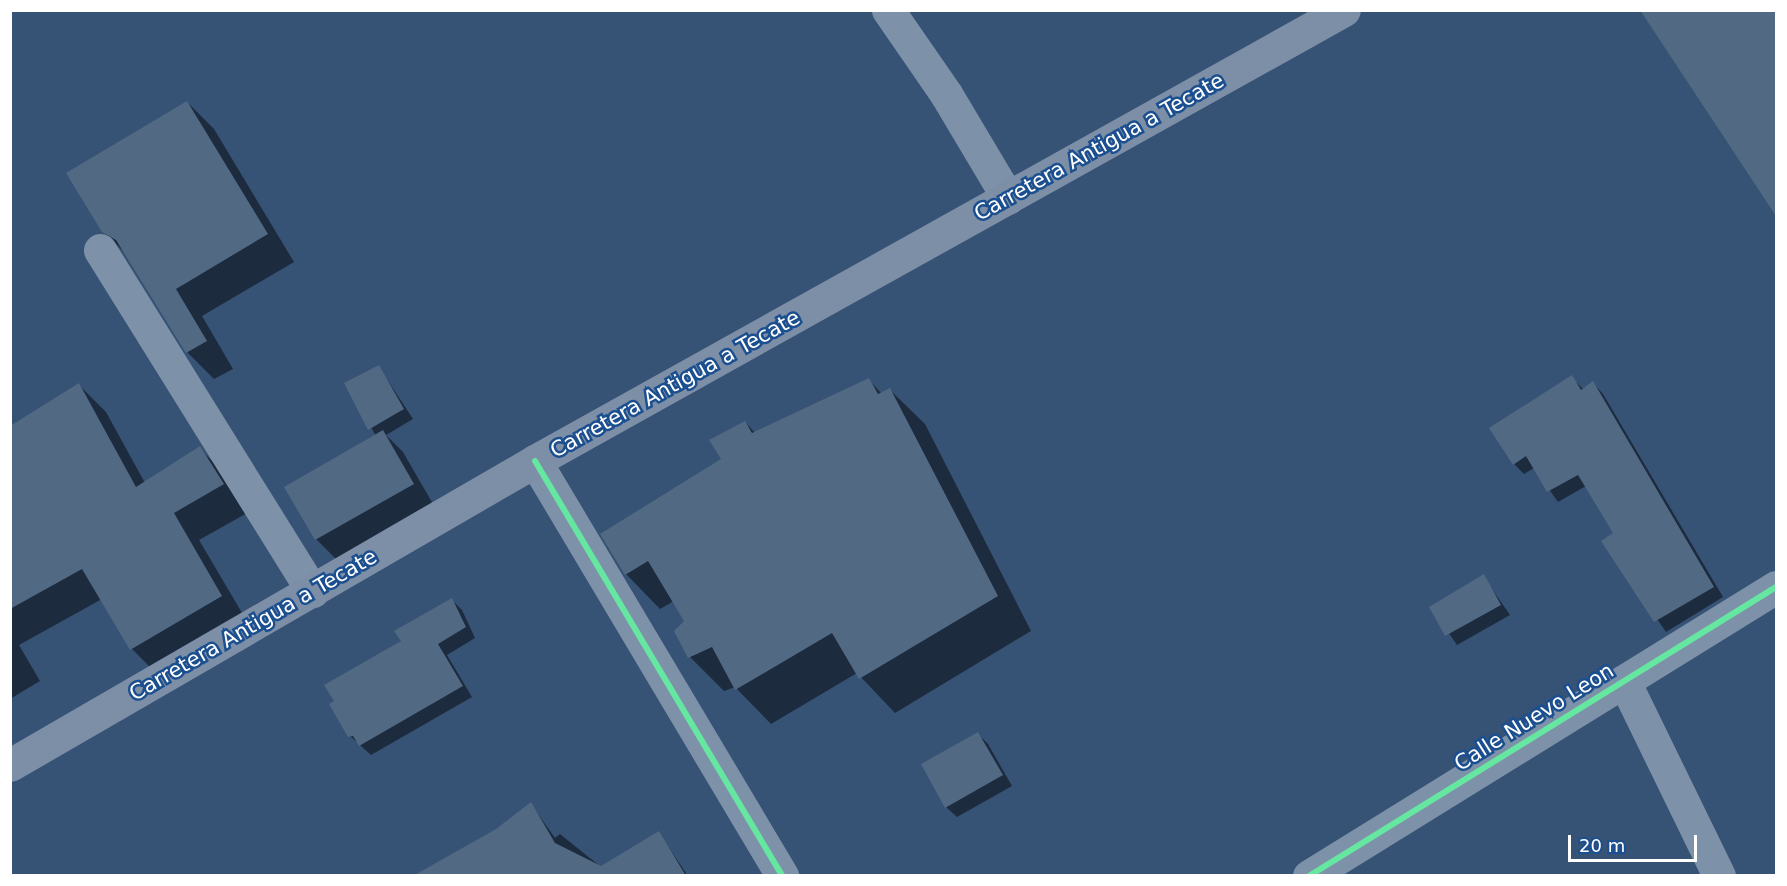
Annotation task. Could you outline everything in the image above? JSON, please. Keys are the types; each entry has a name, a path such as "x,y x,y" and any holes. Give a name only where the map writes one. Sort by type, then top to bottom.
{"main road":[{"name":"Carretera Antigua a Tecate","path":"10,765 535,461 1344,10"}],"street":[{"path":"888,10 946,94 1008,198"},
{"path":"100,250 312,591"},
{"path":"535,461 782,876"},
{"name":"Calle Nuevo Leon","path":"1309,876 1776,587"},
{"path":"1624,681 1719,876"}],"building":[{"path":"1640,10 1776,10 1776,216"},
{"path":"187,101 268,234 176,289 207,341 186,353 116,240 102,232 66,173"},
{"path":"379,365 404,409 368,430 344,383"},
{"path":"1572,375 1581,390 1593,381 1714,587 1654,622 1601,541 1613,533 1578,475 1547,492 1526,456 1513,465 1489,428"},
{"path":"869,378 878,394 890,388 998,596 859,679 832,633 735,690 712,647 688,658 674,631 684,621 648,561 625,575 600,534 721,459 709,440 745,421 752,433"},
{"path":"79,383 136,487 200,446 224,484 174,513 222,596 130,650 82,569 10,609 10,426"},
{"path":"383,430 414,484 315,540 284,487"},
{"path":"1484,574 1501,605 1445,636 1429,607"},
{"path":"452,598 466,627 438,644 463,686 359,746 353,736 348,737 329,704 334,701 324,685 401,641 394,631"},
{"path":"978,732 1003,775 945,808 921,764"},
{"path":"531,802 555,843 601,866 659,831 686,876 413,876 496,829"}],"cycle path":[{"path":"535,461 782,876"},
{"path":"1309,876 1776,587"}]}
